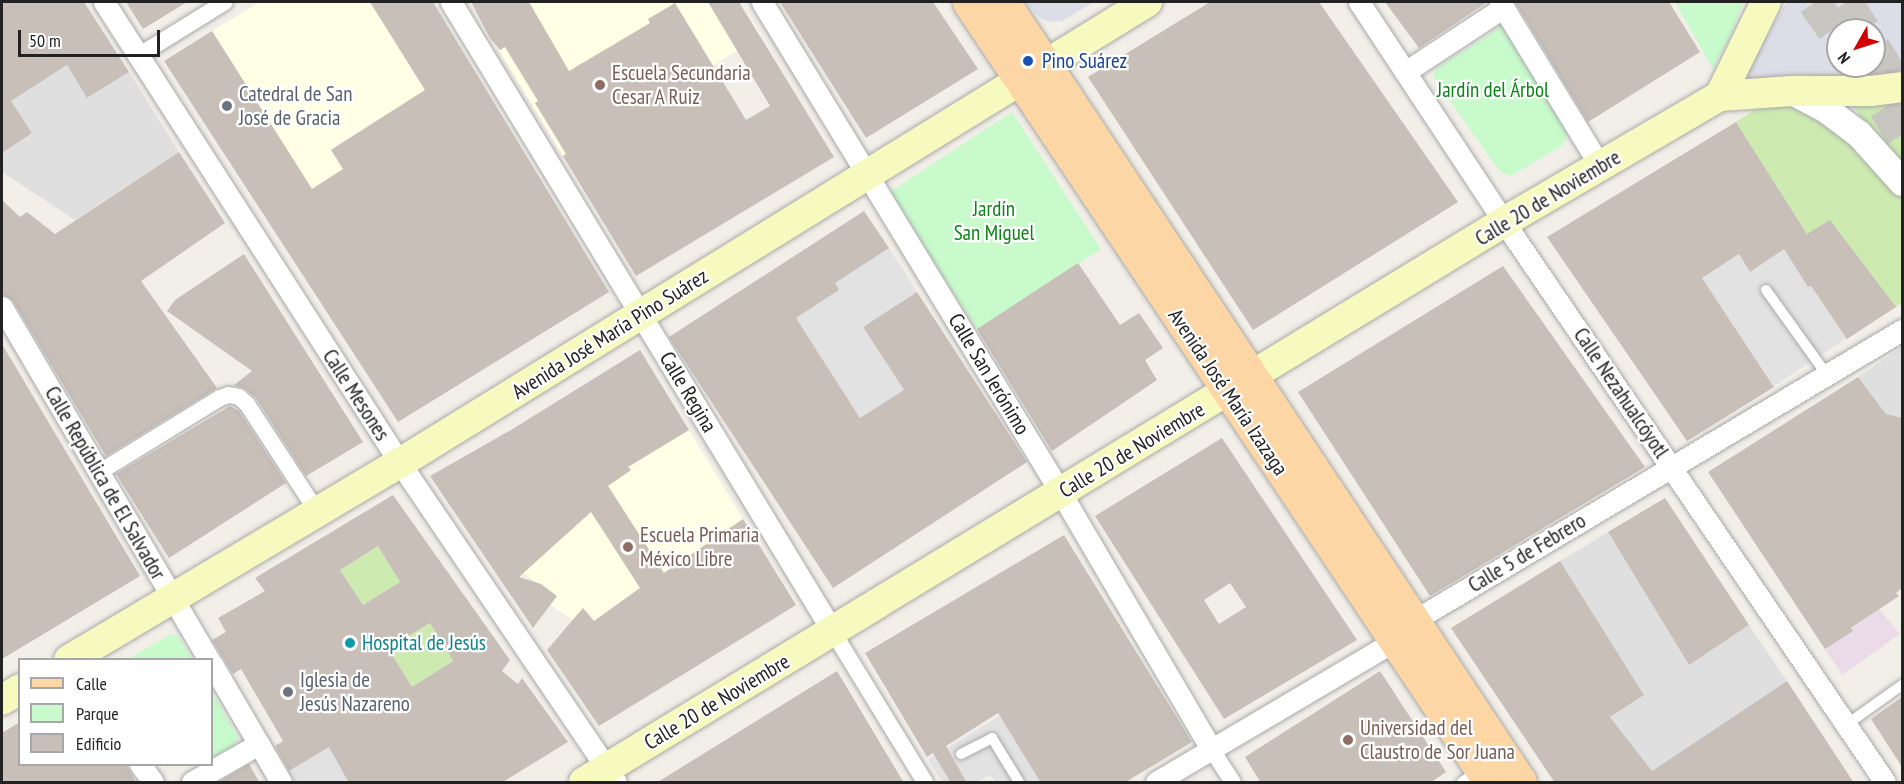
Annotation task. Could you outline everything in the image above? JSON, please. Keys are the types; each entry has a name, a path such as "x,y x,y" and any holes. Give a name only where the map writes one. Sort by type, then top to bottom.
{"main road":[{"name":"Avenida José María Izazaga","path":"969,2 1033,72 1403,631 1520,783"},
{"name":"Avenida José María Izazaga","path":"1003,2 1033,72"},
{"name":"Avenida José María Pino Suárez","path":"74,658 316,510 400,463 1147,2"},
{"path":"1720,96 1766,2"},
{"path":"1720,96 1792,91 1871,91 1902,87"},
{"name":"Calle 20 de Noviembre","path":"602,778 833,632 1504,222 1720,96"},
{"name":"Avenida José María Izazaga","path":"1403,631 1478,778"},
{"path":"2,700 18,690"}],"street":[{"name":"Calle Mesones","path":"104,2 602,778"},
{"path":"138,56 225,2"},
{"name":"Calle Regina","path":"451,2 926,783"},
{"name":"Calle San Jerónimo","path":"762,2 1061,493 1212,750"},
{"name":"Calle Nezahualcóyotl","path":"1359,2 1504,222 1885,783"},
{"path":"1405,72 1502,4 1600,166"},
{"path":"1792,91 1827,110 1858,133 1902,182"},
{"name":"Calle República de El Salvador","path":"2,307 208,658"},
{"name":"Calle 5 de Febrero","path":"1156,783 1672,467 1902,330"},
{"path":"98,472 220,398 229,395 247,404 316,510"},
{"path":"213,666 281,783"},
{"path":"192,783 259,744"},
{"path":"1212,750 1233,783"},
{"path":"141,766 153,783"}],"lane":[{"path":"1766,290 1827,375"},
{"path":"1846,725 1902,685"},
{"path":"961,754 992,738 1019,783"}],"shaded area":[{"path":"260,2 370,2 425,90 331,149 343,169 312,189 212,31"},
{"name":"Escuela Secundaria Cesar A Ruiz","path":"470,2 739,2 761,36 563,156"},
{"path":"1025,2 1094,2 1062,21 1050,22 1040,18"},
{"path":"1787,2 1902,2 1902,75 1886,77 1886,18 1826,18 1826,77 1798,75 1739,84"},
{"path":"67,65 88,98 129,72 179,152 75,220 2,172 2,153 32,133 11,101"},
{"path":"889,248 917,292 863,327 904,390 860,418 796,318 839,290 827,272 856,269"},
{"path":"1784,249 1808,287 1811,286 1847,338 1774,386 1702,278 1739,254 1750,272"},
{"path":"1902,347 1902,420 1886,414 1858,377"},
{"name":"Escuela Primaria México Libre","path":"689,430 743,519 594,621 583,608 573,620 551,605 557,596 523,573 569,512 631,470 628,467"},
{"path":"1608,532 1689,665 1749,625 1787,681 1652,771 1610,717 1644,695 1560,561"},
{"path":"1879,609 1900,634 1842,675 1825,649"},
{"path":"1000,716 1041,782 995,782 990,775 977,782 942,782 928,759"},
{"path":"329,747 349,782 295,782 288,771"}],"green space":[{"path":"1675,2 1743,2 1733,30 1713,69"},
{"name":"Jardín del Árbol","path":"1502,26 1568,133 1563,145 1511,176 1500,172 1434,78 1435,69"},
{"path":"1902,94 1902,177 1853,106"},
{"path":"1767,102 1798,108 1821,121 1864,157 1901,196 1902,303 1896,307 1807,234 1736,122"},
{"name":"Jardín San Miguel","path":"1012,112 1101,249 977,329 888,193"},
{"path":"378,546 400,582 363,605 340,570"},
{"path":"430,623 453,661 412,687 388,648"},
{"path":"171,634 178,636 191,658 130,658"},
{"path":"213,694 238,737 234,746 213,757"}],"building":[{"path":"2,2 84,2 129,72 87,98 67,65 11,101 32,133 2,153"},
{"path":"126,2 187,2 143,29"},
{"path":"370,2 433,2 609,292 398,422 164,61 212,31 312,189 343,169 331,150 425,90"},
{"path":"471,2 529,2 569,71 650,23 648,19 675,3 746,120 770,106 708,2 739,2 834,157 636,276 563,156 566,154 535,103 538,101 505,47 500,50 490,38"},
{"path":"780,2 933,2 978,69 866,138"},
{"path":"1210,2 1319,2 1458,202 1253,330 1088,77"},
{"path":"1385,2 1487,2 1419,48"},
{"path":"1515,2 1669,2 1700,52 1588,122"},
{"path":"1736,122 1807,234 1830,220 1896,307 1847,339 1811,286 1808,287 1784,249 1750,272 1739,254 1702,278 1774,387 1687,441 1547,237"},
{"path":"179,152 225,223 141,281 217,388 106,456 13,301 2,294 2,200 20,217 27,212 55,234"},
{"path":"864,211 889,248 835,283 839,290 796,318 860,418 904,390 863,327 917,292 1027,462 833,588 669,337"},
{"path":"244,254 363,442 306,476 256,398 245,389 234,385 252,371 167,311 175,300"},
{"path":"1078,263 1120,325 1139,313 1163,348 1145,360 1157,380 1052,451 977,329"},
{"path":"1503,266 1645,467 1430,596 1298,392"},
{"path":"2,344 140,576 2,659"},
{"path":"640,350 689,430 628,467 631,470 608,486 664,573 743,519 796,605 599,726 547,650 583,608 594,621 640,588 591,512 519,577 541,584 557,596 533,628 430,476 511,430"},
{"path":"1858,377 1886,414 1902,418 1902,588 1896,593 1899,596 1851,628 1853,631 1825,649 1708,472"},
{"path":"230,406 239,411 286,483 169,558 116,474"},
{"path":"1222,438 1357,640 1224,719 1095,516","holes":["1230,583 1246,607 1219,624 1204,600"]},
{"name":"Hospital de Jesús","path":"393,495 510,660 502,671 518,684 522,678 568,742 501,783 349,783 329,747 289,771 275,746 283,741 241,669 233,674 212,640 226,632 218,618 265,591 255,578","holes":["378,546 400,582 363,605 340,570","430,623 453,661 412,687 388,648"]},
{"path":"1665,498 1749,625 1689,665 1608,532"},
{"path":"1064,535 1192,742 1124,783 1041,783 998,713 946,746 967,783 951,783 933,753 927,757 865,653"},
{"path":"1560,561 1644,695 1610,717 1652,771 1787,681 1854,783 1555,783 1451,628"},
{"path":"837,671 904,783 656,783 724,741"},
{"name":"Universidad del Claustro de Sor Juana","path":"1380,671 1446,772 1430,783 1261,783 1245,757"},
{"path":"1902,697 1902,767 1871,719"},
{"path":"18,723 18,766 128,766 136,783 2,783 2,733"},
{"path":"249,764 260,783 217,783"}],"tunnel":[{"path":"1814,2 1826,19"},
{"path":"1846,2 1856,18"},
{"path":"1886,67 1902,93"},
{"path":"1866,78 1902,134"}],"place":[{"name":"Pino Suárez","path":"1028,61"},
{"name":"Escuela Secundaria Cesar A Ruiz","path":"600,85"},
{"name":"Catedral de San José de Gracia","path":"227,106"},
{"name":"Escuela Primaria México Libre","path":"628,547"},
{"name":"Hospital de Jesús","path":"350,643"},
{"name":"Iglesia de Jesús Nazareno","path":"288,692"},
{"name":"Universidad del Claustro de Sor Juana","path":"1348,740"}]}
